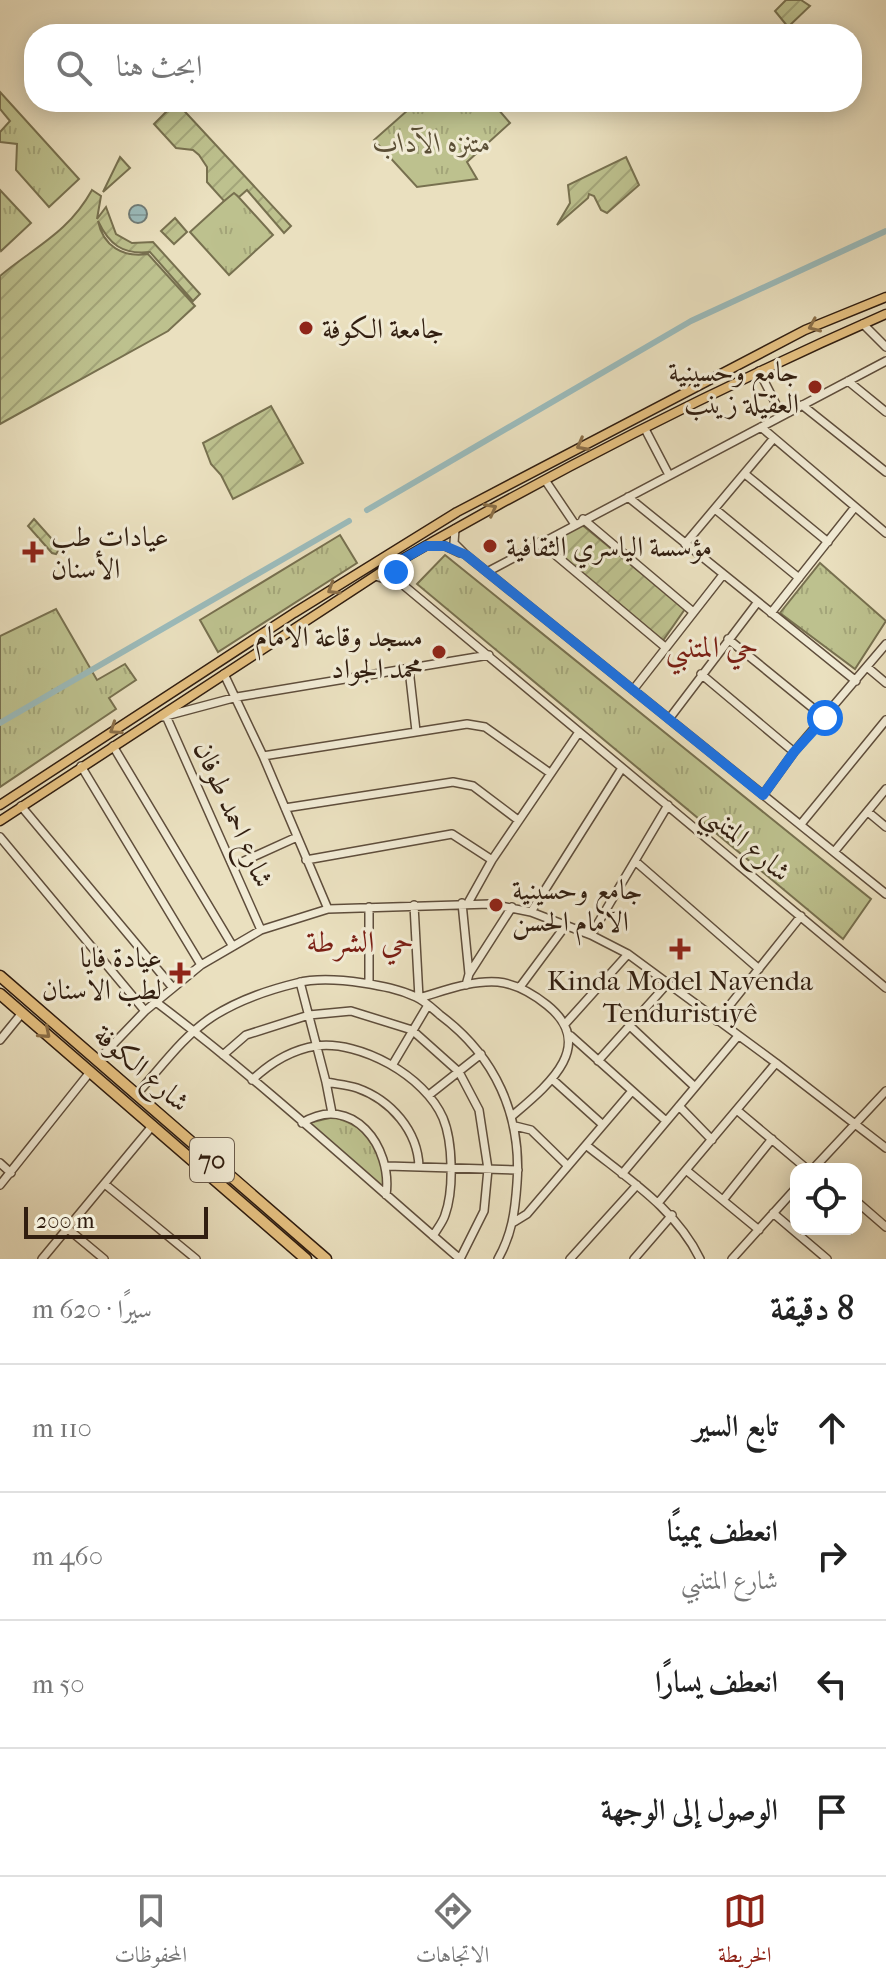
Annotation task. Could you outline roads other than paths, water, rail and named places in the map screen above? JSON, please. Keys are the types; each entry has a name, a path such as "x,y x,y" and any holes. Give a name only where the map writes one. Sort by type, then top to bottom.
{"highway":[{"name":"شارع الكوفة","path":"0,976 324,1257"},
{"name":"شارع الكوفة","path":"0,994 304,1257"},
{"path":"262,1220 285,1233 289,1230 286,1224"},
{"path":"304,1257 298,1249 302,1244 324,1257"}],"main road":[{"path":"0,805 457,512 805,330 886,297"},
{"path":"0,821 375,576 455,529 761,370 886,314"},
{"path":"760,353 755,362 761,370"},
{"path":"740,363 746,367 747,377"},
{"path":"197,677 198,685 204,687"}],"street":[{"path":"863,324 886,347"},
{"path":"487,572 574,523 886,361"},
{"path":"761,370 782,416"},
{"path":"848,381 886,412"},
{"path":"802,405 886,472"},
{"path":"761,427 886,533"},
{"path":"645,429 669,475"},
{"path":"685,544 774,438"},
{"path":"745,474 828,542"},
{"path":"545,480 574,523"},
{"path":"628,497 722,576 856,681"},
{"path":"771,613 855,507"},
{"path":"715,509 799,578"},
{"path":"583,519 692,611"},
{"name":"شارع المتنبي","path":"455,529 454,543 466,555 886,894"},
{"path":"540,542 665,647"},
{"name":"شارع المتنبي","path":"426,546 445,546 466,555"},
{"path":"398,562 396,572 402,584"},
{"path":"375,576 402,584"},
{"path":"633,690 722,576"},
{"name":"شارع المتنبي","path":"402,584 886,988"},
{"path":"669,719 757,603"},
{"path":"728,639 825,718"},
{"path":"763,795 794,752 886,644"},
{"path":"155,719 237,697 489,655"},
{"path":"867,667 886,683"},
{"path":"409,669 416,731"},
{"path":"224,674 237,697 328,909"},
{"path":"701,674 794,752"},
{"name":"شارع احمد طوفان","path":"166,716 261,930"},
{"path":"801,824 886,720"},
{"path":"263,756 467,724 485,727 550,773"},
{"path":"469,974 465,903 579,732"},
{"path":"113,746 232,945"},
{"path":"81,766 201,965"},
{"path":"531,912 622,768"},
{"path":"285,808 453,782 473,786 518,820"},
{"path":"834,852 886,789"},
{"path":"591,935 668,805"},
{"path":"21,806 173,988"},
{"path":"868,812 886,827"},
{"path":"306,860 452,834 492,860"},
{"path":"0,837 145,1011"},
{"path":"233,866 297,837"},
{"path":"635,861 759,969"},
{"path":"97,1061 145,1011 201,965 261,930 328,909 465,903 512,907 591,935 628,954 886,1148"},
{"path":"414,905 419,998"},
{"path":"369,907 369,984"},
{"path":"466,985 469,974 512,907"},
{"path":"717,1021 801,916"},
{"path":"520,987 566,925"},
{"path":"566,1023 628,954"},
{"path":"136,1095 195,1031 212,1018 250,998 300,982 349,981 396,988 419,998 457,1027 481,1054 502,1086 512,1116 518,1170 514,1222 498,1259"},
{"path":"300,982 332,1113"},
{"path":"419,998 466,985 496,982 520,987 537,997 566,1023 571,1036 666,1121"},
{"path":"598,1061 668,983"},
{"path":"156,1002 195,1031 460,1259 484,1211 488,1169 479,1110 459,1072 412,1030 351,1011 309,1015 246,1035 223,1055"},
{"path":"393,1064 428,1005"},
{"path":"0,1040 22,1013"},
{"path":"630,1026 695,1087"},
{"path":"512,1116 552,1079 563,1063 571,1036"},
{"path":"622,1174 738,1036"},
{"path":"252,1080 273,1060 317,1046 351,1049 393,1064 429,1095 443,1119 452,1168 446,1214 433,1236"},
{"path":"429,1095 481,1054"},
{"path":"658,1203 776,1063"},
{"path":"0,1185 90,1072"},
{"path":"552,1079 603,1125"},
{"path":"326,1082 357,1088 377,1099 404,1122 419,1150 419,1167"},
{"path":"514,1222 527,1214 632,1091"},
{"path":"821,1163 886,1091"},
{"path":"679,1106 712,1140"},
{"path":"738,1111 800,1163"},
{"path":"302,1123 332,1113 359,1124 377,1141 387,1166 386,1195"},
{"path":"42,1259 153,1125"},
{"path":"515,1126 531,1130 568,1166"},
{"path":"723,1200 772,1139"},
{"path":"586,1145 672,1215 690,1237 700,1259"},
{"path":"0,1163 11,1173"},
{"path":"387,1166 518,1170"},
{"path":"686,1170 759,1230"},
{"path":"106,1185 196,1259"},
{"path":"570,1259 637,1185"},
{"path":"732,1259 790,1195"},
{"path":"862,1206 886,1227"},
{"path":"773,1213 827,1259"},
{"path":"634,1259 672,1215"},
{"path":"68,1229 104,1259"}],"water":[{"path":"134,205 142,205 147,214 145,221 134,223 129,218 129,210"}],"waterway":[{"path":"367,510 691,321 886,231"},
{"path":"0,723 349,521"}],"place":[{"name":"جامعة الكوفة","path":"306,328"},
{"name":"جامع وحسينية العقيلة زينب","path":"815,387"},
{"name":"مؤسسة الياسري الثقافية","path":"490,546"},
{"name":"عيادات طب الأسنان","path":"33,552"},
{"name":"مسجد وقاعة الامام محمد الجواد","path":"439,652"},
{"name":"جامع وحسينية الامام الحسن","path":"496,905"},
{"name":"Kinda Model Navenda Tenduristiyê","path":"680,949"},
{"name":"عيادة فايا لطب الاسنان","path":"180,973"}],"district":[{"name":"حي المتنبي","path":"712,647"},
{"name":"حي الشرطة","path":"360,942"}],"park label":[{"name":"متنزه الآداب","path":"432,142"}]}
